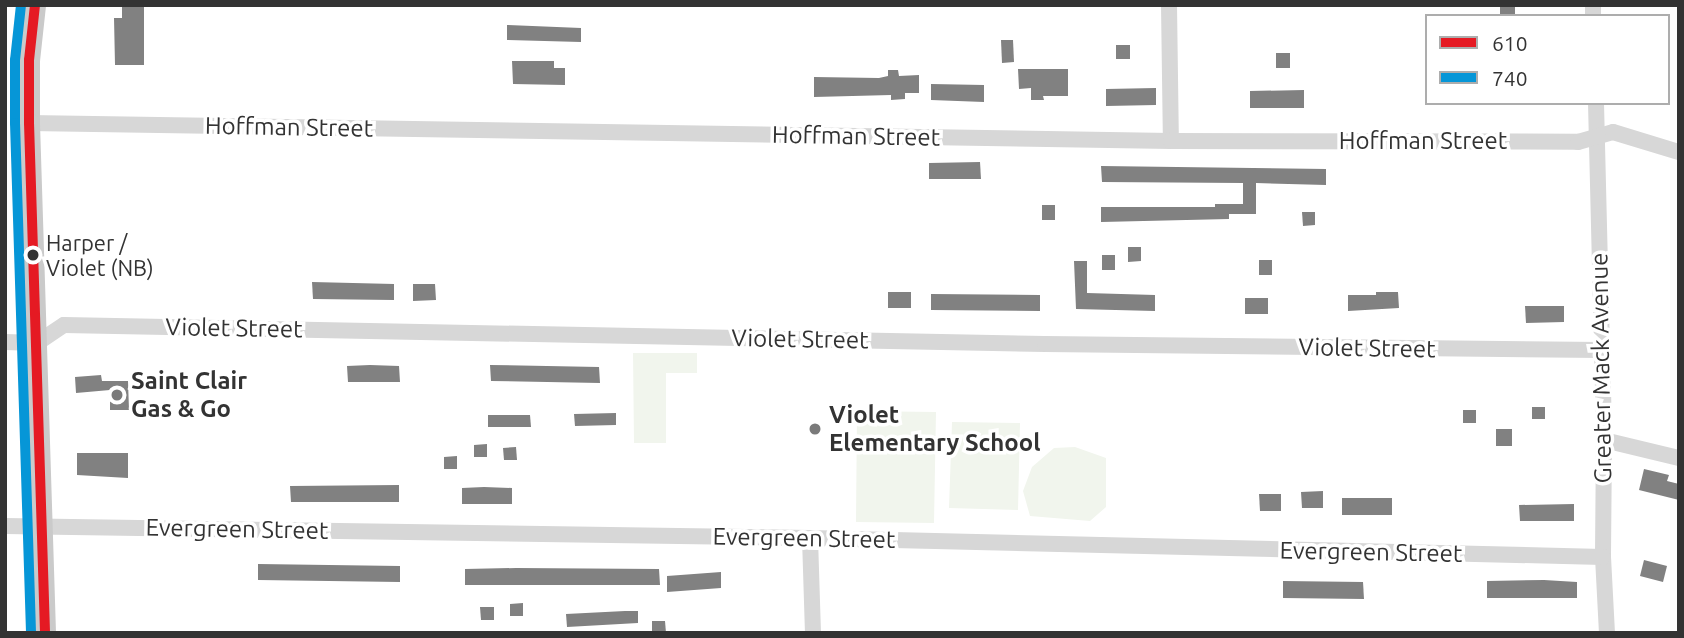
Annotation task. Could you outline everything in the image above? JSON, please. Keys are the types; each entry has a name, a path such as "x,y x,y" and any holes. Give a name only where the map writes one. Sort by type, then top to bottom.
{"main road":[{"path":"35,5 29,60 29,123 44,525 45,633"}],"street":[{"path":"1169,5 1171,141"},
{"name":"Greater Mack Avenue","path":"1596,105 1604,440 1603,557 1607,633"},
{"name":"Hoffman Street","path":"29,123 1171,141 1578,142 1613,132 1679,152"},
{"name":"Violet Street","path":"37,343 64,325 1032,344 1601,350"},
{"path":"5,342 37,343"},
{"path":"1604,440 1679,458"},
{"name":"Evergreen Street","path":"5,526 810,538 1603,557"},
{"path":"810,538 813,633"}],"shaded area":[{"path":"633,353 697,353 697,373 666,373 666,443 634,443"},
{"path":"857,411 936,412 934,523 856,522"},
{"path":"952,422 1020,423 1018,510 949,508"},
{"path":"1075,447 1106,458 1106,507 1090,521 1030,516 1023,491 1032,467 1054,448"}],"building":[{"path":"122,5 144,5 144,65 115,65 114,18 122,18"},
{"path":"1500,5 1515,5 1515,14 1500,14"},
{"path":"507,25 581,28 581,42 507,40"},
{"path":"1001,40 1013,40 1014,62 1002,63"},
{"path":"1116,45 1130,45 1130,59 1116,59"},
{"path":"1276,53 1290,53 1290,68 1276,68"},
{"path":"512,61 554,61 554,68 565,68 565,85 513,84"},
{"path":"1018,69 1068,69 1068,96 1043,96 1044,100 1031,100 1031,88 1019,89"},
{"path":"888,70 898,70 899,76 919,75 919,93 905,93 905,99 891,100 891,95 814,97 814,77 879,78 888,76"},
{"path":"931,84 984,85 984,102 931,100"},
{"path":"1156,88 1156,105 1106,106 1106,89"},
{"path":"1304,90 1304,108 1250,108 1250,91"},
{"path":"980,162 981,179 929,179 929,163"},
{"path":"1101,166 1326,169 1326,185 1256,183 1256,214 1229,214 1229,219 1101,222 1101,207 1215,207 1215,204 1243,204 1243,183 1102,182"},
{"path":"1042,205 1055,205 1055,220 1042,220"},
{"path":"1302,212 1315,212 1315,225 1303,226"},
{"path":"1128,247 1141,247 1141,261 1128,262"},
{"path":"1102,255 1115,255 1115,270 1102,270"},
{"path":"1259,260 1272,260 1272,275 1259,275"},
{"path":"1074,261 1087,261 1087,293 1155,295 1155,311 1076,309"},
{"path":"312,282 394,284 394,300 313,299"},
{"path":"413,284 435,284 436,300 413,301"},
{"path":"888,292 911,292 911,308 888,308"},
{"path":"1376,292 1398,292 1399,308 1348,311 1348,295 1376,295"},
{"path":"931,294 1040,295 1040,311 931,310"},
{"path":"1245,298 1268,298 1268,314 1245,314"},
{"path":"1525,306 1564,306 1564,322 1526,323"},
{"path":"490,365 599,367 600,383 491,381"},
{"path":"347,366 399,366 400,382 348,382"},
{"path":"101,375 102,381 128,381 129,410 110,410 110,390 76,393 75,377"},
{"path":"1532,407 1545,407 1545,419 1532,419"},
{"path":"1463,410 1476,410 1476,423 1463,423"},
{"path":"616,413 616,425 575,426 574,414"},
{"path":"488,415 530,415 531,427 488,427"},
{"path":"1496,429 1512,429 1512,446 1496,446"},
{"path":"487,444 487,457 474,457 474,445"},
{"path":"516,447 517,460 504,460 503,448"},
{"path":"77,453 128,453 128,478 77,475"},
{"path":"457,456 457,469 444,469 444,457"},
{"path":"1644,469 1669,475 1667,481 1679,484 1679,500 1639,490"},
{"path":"399,485 399,502 291,502 290,486"},
{"path":"462,488 512,488 512,504 462,504"},
{"path":"1323,491 1323,508 1302,508 1301,492"},
{"path":"1259,494 1281,494 1281,511 1260,511"},
{"path":"1342,498 1392,498 1392,515 1342,515"},
{"path":"1574,504 1574,521 1520,521 1519,505"},
{"path":"1644,560 1667,566 1663,582 1640,576"},
{"path":"258,564 400,566 400,582 258,580"},
{"path":"465,569 659,569 660,585 465,585"},
{"path":"721,572 721,588 667,592 667,576"},
{"path":"1283,581 1363,582 1364,599 1283,598"},
{"path":"1487,581 1577,582 1577,598 1487,598"},
{"path":"523,603 523,616 510,616 510,604"},
{"path":"480,607 494,607 494,620 481,620"},
{"path":"638,611 638,623 567,627 566,614"},
{"path":"652,621 665,621 666,633 652,633"}],"transit line":[{"name":"740","path":"21,5 15,60 15,123 31,633"},
{"name":"610","path":"35,5 29,60 29,123 45,633"}],"place":[{"name":"Harper / Violet (NB)","path":"33,255"},
{"name":"Saint Clair Gas & Go","path":"117,395"},
{"name":"Violet Elementary School","path":"815,429"}]}
